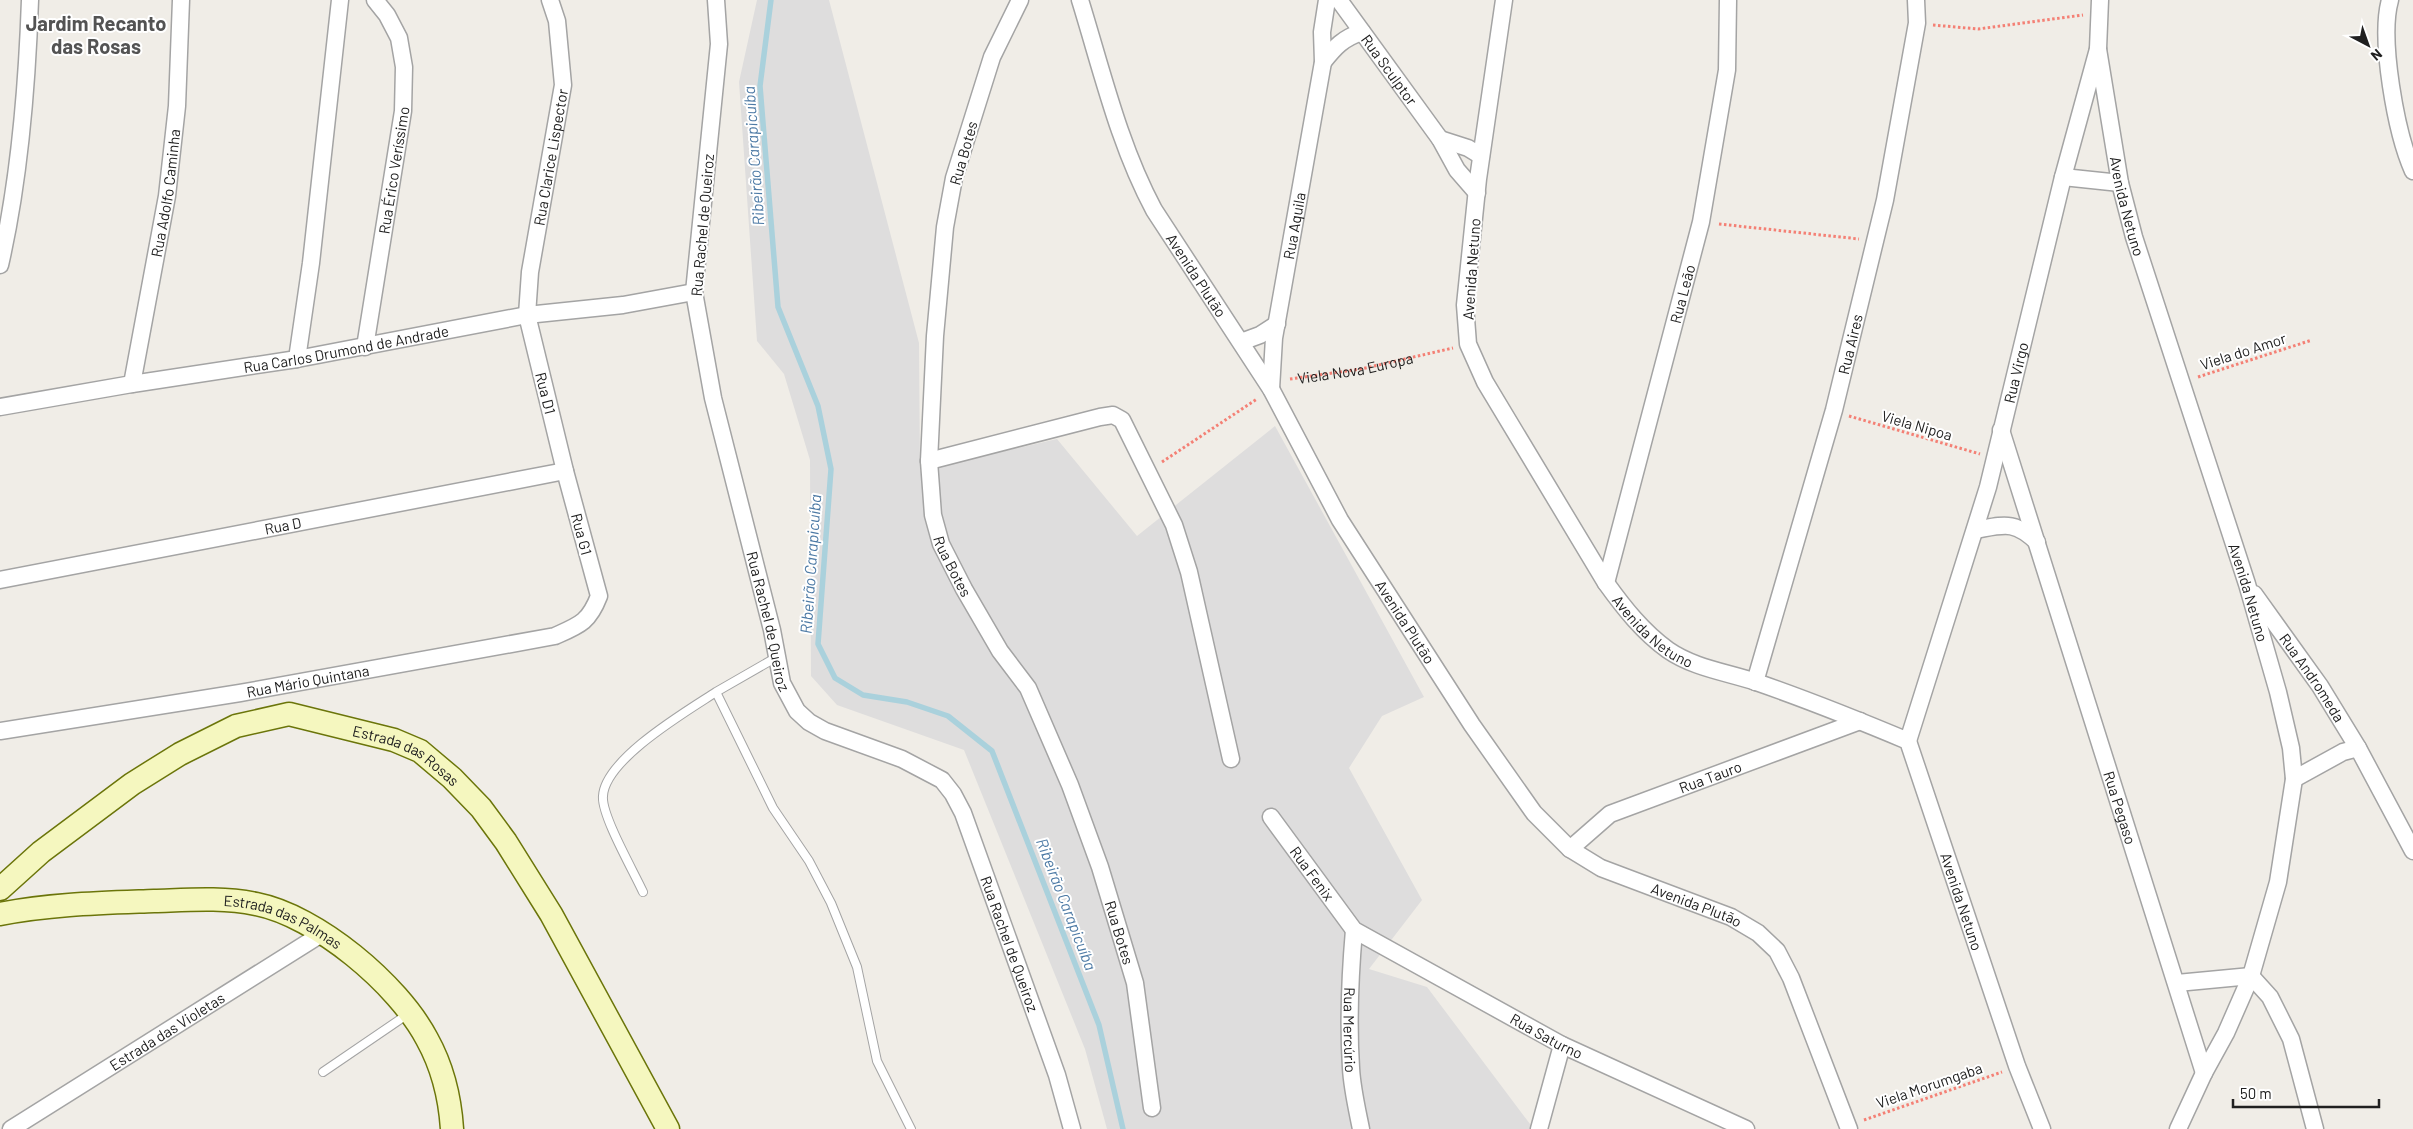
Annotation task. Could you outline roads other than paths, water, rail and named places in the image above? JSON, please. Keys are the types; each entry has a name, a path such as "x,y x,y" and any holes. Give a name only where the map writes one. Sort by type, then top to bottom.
{"main road":[{"name":"Estrada das Rosas","path":"0,890 42,852 132,784 180,754 236,726 289,714 394,740 420,751 452,778 481,808 506,842 551,914 668,1129"},
{"name":"Estrada das Palmas","path":"0,914 69,904 196,900 256,904 284,912 350,952 377,976 410,1013 427,1039 444,1078 452,1129"}],"street":[{"path":"0,265 20,148 27,75 30,0"},
{"name":"Rua Adolfo Caminha","path":"132,384 168,196 177,106 181,0"},
{"path":"297,359 314,244 340,0"},
{"name":"Rua Érico Veríssimo","path":"365,346 403,110 404,84 404,67 399,38 387,15 375,0"},
{"name":"Rua Clarice Lispector","path":"528,315 530,272 563,85 556,21 550,0"},
{"name":"Rua Rachel de Queiroz","path":"716,0 719,44 694,292 713,398 782,683 797,711 809,722 825,731 920,768 942,780 953,794 963,813 1057,1075 1072,1129"},
{"name":"Rua Botes","path":"1020,0 992,57 954,178 945,227 936,326 928,461 933,515 942,544 964,589 1000,651 1028,688 1070,785 1100,867 1135,983 1152,1108"},
{"name":"Avenida Plutão","path":"1080,0 1123,141 1140,184 1154,210 1271,389 1340,520 1472,725 1534,813 1570,849 1601,868 1731,917 1758,933 1777,951 1791,978 1848,1127"},
{"name":"Rua Aquila","path":"1271,389 1277,324 1324,62 1322,32 1327,0"},
{"name":"Rua Sculptor","path":"1339,0 1440,139 1457,170 1477,193"},
{"name":"Avenida Netuno","path":"1504,0 1481,156 1465,305 1468,344 1485,382 1606,583 1624,608 1645,631 1668,650 1696,665 1755,682 1860,720 1908,741 2017,1066 2042,1129"},
{"name":"Rua Leão","path":"1606,583 1701,222 1727,70 1728,0"},
{"name":"Rua Aires","path":"1755,682 1834,410 1875,240 1917,23 1916,0"},
{"path":"2390,0 2388,10 2388,60 2395,109 2406,156 2413,171"},
{"name":"Rua Virgo","path":"1908,741 1988,487 2063,177 2098,49 2100,6"},
{"name":"Rua Aquila","path":"1324,62 1336,45 1348,37 1362,32"},
{"name":"Avenida Netuno","path":"2098,49 2120,183 2134,237 2247,584 2278,692 2291,748 2294,779 2278,882 2251,976 2226,1033 2204,1073 2178,1129"},
{"path":"1440,139 1468,148 1481,156"},
{"path":"2063,177 2120,183"},
{"name":"Rua Carlos Drumond de Andrade","path":"0,407 132,384 297,359 528,315 623,305 694,292"},
{"name":"Rua D1","path":"528,315 565,471"},
{"path":"1241,342 1260,335 1277,324"},
{"path":"928,461 1114,415 1122,420 1174,525 1188,572 1231,759"},
{"name":"Rua Pegaso","path":"2001,430 2204,1073"},
{"name":"Rua D","path":"0,580 565,471"},
{"name":"Rua G1","path":"565,471 599,596"},
{"path":"1975,530 2009,524 2024,529 2037,542"},
{"name":"Rua Andromeda","path":"2247,584 2320,686 2358,748 2413,851"},
{"name":"Rua Mário Quintana","path":"0,731 240,693 555,636 576,627 592,614 599,596"},
{"name":"Rua Tauro","path":"1570,849 1610,814 1860,720"},
{"path":"2294,779 2343,752 2358,748"},
{"name":"Rua Fenix","path":"1271,817 1354,930"},
{"name":"Rua Saturno","path":"1354,930 1562,1044 1722,1124 1746,1129"},
{"name":"Rua Mercúrio","path":"1354,930 1350,980 1350,1062 1360,1129"},
{"name":"Estrada das Violetas","path":"11,1129 323,934"},
{"path":"2177,983 2251,976 2270,997 2291,1039 2315,1129"},
{"path":"1539,1129 1562,1044"}],"lane":[{"path":"643,892 608,818 602,796 612,773 652,734 716,692 777,657"},
{"path":"716,692 769,800 809,861 832,903 857,967 877,1061 911,1129"},
{"path":"323,1072 410,1013"}],"waterway":[{"name":"Ribeirão Carapicuíba","path":"771,0 760,86 778,307 818,406 831,469 818,644 835,678 863,695 907,702 948,716 992,751 1099,1025 1123,1129"}],"district":[{"name":"Jardim Recanto das Rosas","path":"96,34"}]}
